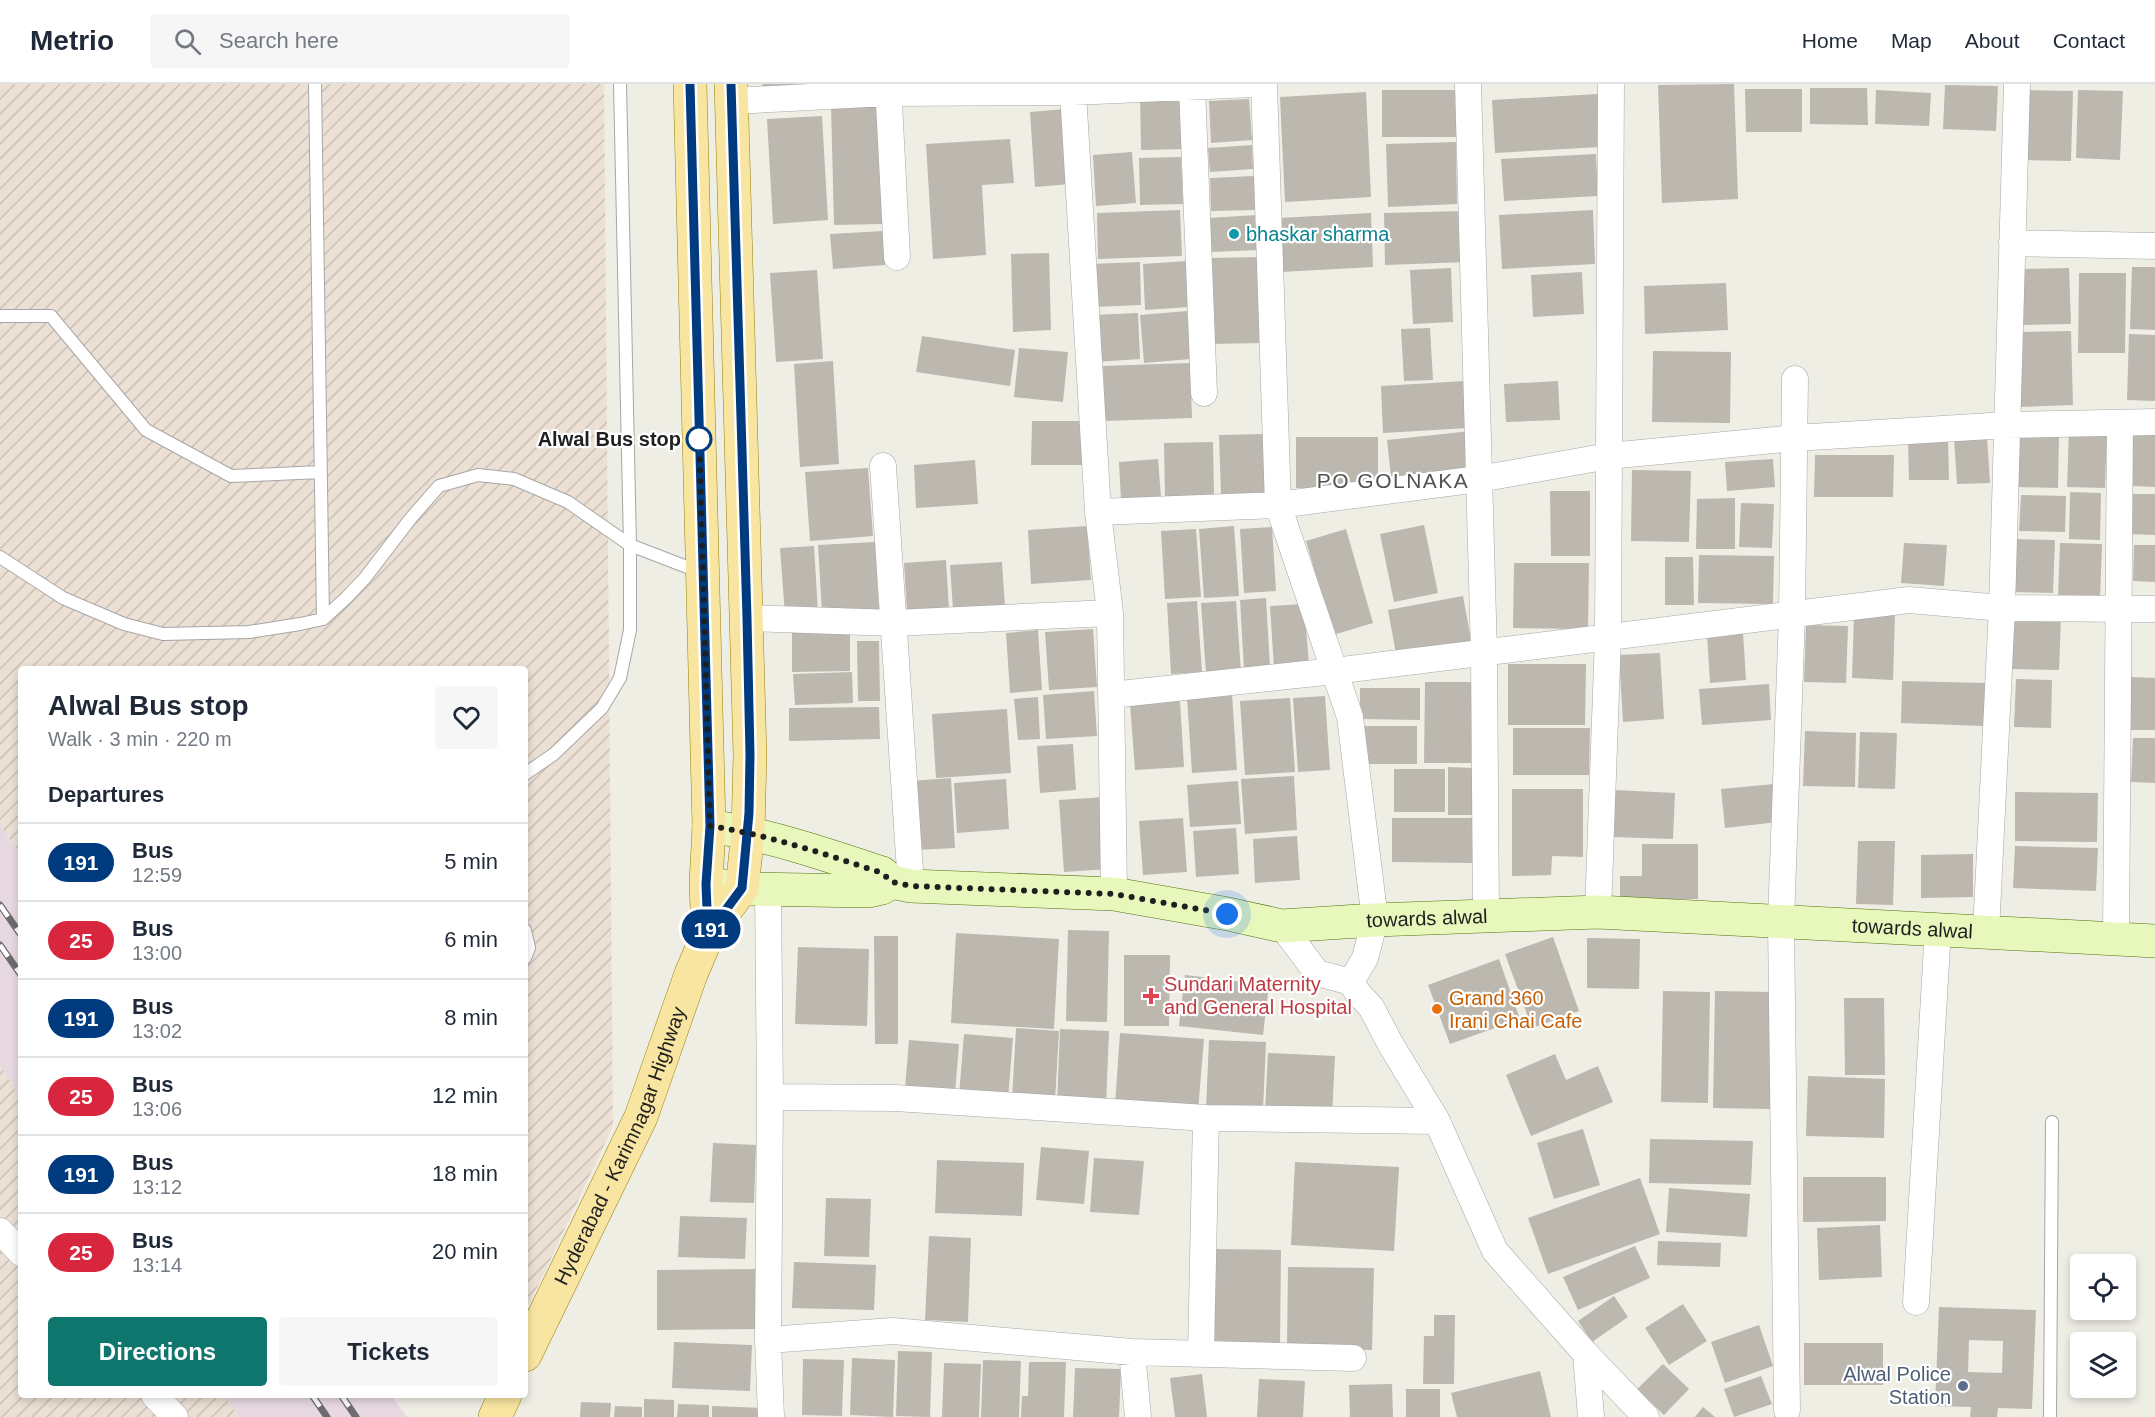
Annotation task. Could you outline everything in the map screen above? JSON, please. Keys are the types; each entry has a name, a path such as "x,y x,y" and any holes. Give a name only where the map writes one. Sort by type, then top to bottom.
{"main road":[{"path":"690,84 710,826 706,884 708,934"},
{"path":"708,934 755,888 748,832 750,755 747,618 731,92"},
{"path":"710,826 748,832 882,873 902,884"},
{"name":"towards alwal","path":"706,884 755,888 869,891 902,884 1114,894 1282,926 1375,920 1598,912 2155,941"},
{"name":"Hyderabad - Karimnagar Highway","path":"528,1349 641,1118 691,974 708,934"},
{"path":"495,1417 504,1398"}],"street":[{"path":"731,92 888,88 1073,92 1253,84"},
{"path":"1264,84 1278,505 1350,717 1375,920 1365,958 1352,982"},
{"path":"1468,84 1484,653 1486,917"},
{"path":"1598,912 1608,637 1611,84"},
{"path":"1986,932 2002,608 2017,84"},
{"path":"1192,87 1204,393"},
{"path":"888,88 897,257"},
{"path":"1073,92 1098,512 1110,613 1114,894"},
{"path":"2012,243 2155,246"},
{"path":"1787,1410 1781,921 1792,615 1796,379"},
{"path":"1098,512 1278,505 1479,479 1609,456 1795,438 2007,425 2155,422"},
{"path":"2116,939 2121,423"},
{"path":"883,466 894,623 902,884"},
{"path":"1111,695 1334,671 1909,600 2002,608 2155,609"},
{"path":"747,618 894,623 1110,613"},
{"path":"755,888 770,1097 768,1340 771,1417"},
{"path":"1282,926 1317,973 1352,982 1357,992 1371,1007 1437,1121 1495,1251 1586,1354 1646,1417"},
{"path":"1916,1302 1938,929"},
{"path":"770,1097 895,1098 1206,1118 1437,1121"},
{"path":"1201,1353 1206,1118"},
{"path":"0,1231 18,1249"},
{"path":"768,1340 893,1331 1132,1352 1353,1358"},
{"path":"1132,1352 1138,1417"},
{"path":"1586,1354 1591,1417"},
{"path":"157,1398 175,1417"}],"lane":[{"path":"315,84 323,619"},
{"path":"528,772 554,754 602,708 620,678 630,630 620,84"},
{"path":"0,316 51,316 146,430 231,476 321,472"},
{"path":"0,556 63,598 124,624 163,634 249,632 300,624 323,619 365,578 439,486 478,475 514,479 568,502 630,545 702,573"},
{"path":"2050,1417 2052,1122"}],"shaded area":[{"path":"0,84 604,84 613,1126 530,1303 528,1304 528,666 18,666 18,852 0,825"},
{"path":"0,825 18,852 18,1093 0,1066"},
{"path":"0,1066 18,1093 18,1398 226,1398 239,1417 0,1417"},
{"path":"226,1398 393,1398 407,1417 239,1417"}],"building":[{"path":"762,84 818,84 763,90"},
{"path":"1734,84 1738,199 1662,203 1658,85"},
{"path":"1945,85 1998,86 1996,131 1943,129"},
{"path":"1810,88 1867,88 1868,125 1810,124"},
{"path":"1745,89 1802,89 1802,132 1746,132"},
{"path":"1382,90 1461,90 1461,137 1382,137"},
{"path":"1876,90 1931,93 1929,126 1875,124"},
{"path":"2026,90 2073,91 2071,161 2023,160"},
{"path":"2078,90 2123,91 2120,160 2076,158"},
{"path":"1366,92 1371,197 1285,202 1280,97"},
{"path":"1186,93 1187,149 1141,150 1140,94"},
{"path":"1598,94 1600,147 1495,153 1492,100"},
{"path":"1249,99 1252,140 1211,143 1209,101"},
{"path":"880,104 883,224 834,225 831,105"},
{"path":"1065,109 1070,184 1035,187 1030,112"},
{"path":"822,116 828,220 773,224 767,119"},
{"path":"1010,139 1014,183 982,185 986,255 933,259 926,144"},
{"path":"1456,142 1457,204 1388,207 1386,144"},
{"path":"1252,145 1253,169 1210,172 1208,148"},
{"path":"1132,152 1136,203 1096,206 1093,155"},
{"path":"1596,154 1598,196 1504,201 1501,159"},
{"path":"1181,157 1183,204 1140,205 1139,158"},
{"path":"1254,176 1255,210 1211,211 1210,178"},
{"path":"1180,210 1182,256 1098,259 1097,213"},
{"path":"1593,210 1595,264 1502,269 1499,215"},
{"path":"1465,211 1467,262 1385,265 1384,213"},
{"path":"1371,213 1373,267 1281,272 1279,218"},
{"name":"bhaskar sharma","path":"1257,215 1259,250 1210,252 1208,218"},
{"path":"883,231 885,265 833,269 830,234"},
{"path":"1049,253 1051,330 1013,332 1011,254"},
{"path":"1262,257 1263,343 1210,344 1209,258"},
{"path":"1187,261 1189,307 1145,310 1143,264"},
{"path":"1140,262 1141,305 1094,307 1092,264"},
{"path":"2132,267 2155,267 2155,330 2130,329"},
{"path":"1451,268 1453,322 1413,324 1410,270"},
{"path":"2069,268 2071,324 2020,325 2019,269"},
{"path":"817,270 823,359 776,362 770,273"},
{"path":"1582,272 1584,314 1533,317 1531,275"},
{"path":"2079,273 2126,273 2125,353 2078,353"},
{"path":"1726,283 1728,330 1645,334 1644,286"},
{"path":"1187,311 1191,359 1144,363 1140,315"},
{"path":"1138,313 1140,359 1095,362 1093,315"},
{"path":"1430,328 1433,380 1404,381 1401,329"},
{"path":"2071,331 2073,405 2020,407 2018,332"},
{"path":"2129,334 2155,335 2155,401 2127,400"},
{"path":"922,336 1015,350 1010,386 916,372"},
{"path":"1019,348 1068,352 1063,402 1014,397"},
{"path":"1653,351 1731,352 1730,423 1652,422"},
{"path":"833,361 839,464 800,467 794,364"},
{"path":"1190,363 1192,418 1105,421 1103,366"},
{"path":"1465,381 1468,428 1383,433 1381,386"},
{"path":"1558,381 1560,420 1506,422 1504,384"},
{"path":"1032,421 1082,421 1082,465 1031,465"},
{"path":"2069,429 2107,430 2105,488 2067,487"},
{"path":"1471,431 1476,477 1392,485 1387,440"},
{"path":"2133,433 2155,434 2155,487 2132,486"},
{"path":"1265,434 1266,493 1221,494 1219,435"},
{"path":"2018,434 2059,435 2058,488 2017,487"},
{"path":"1296,437 1378,437 1378,488 1296,488"},
{"path":"1987,437 1990,483 1957,484 1954,438"},
{"path":"1948,439 1949,480 1909,480 1908,440"},
{"path":"1213,442 1214,496 1165,497 1164,443"},
{"path":"1815,455 1894,455 1893,497 1814,497"},
{"path":"1158,459 1161,497 1121,500 1119,462"},
{"path":"1773,459 1775,487 1727,491 1725,462"},
{"path":"975,460 978,504 916,508 914,465"},
{"path":"868,468 873,536 810,541 805,472"},
{"path":"1632,470 1691,471 1689,542 1631,541"},
{"path":"1550,491 1590,491 1590,556 1551,556"},
{"path":"2070,492 2101,493 2100,540 2069,539"},
{"path":"2129,494 2155,494 2155,535 2128,534"},
{"path":"2021,495 2066,496 2065,532 2019,531"},
{"path":"1735,498 1735,549 1696,549 1697,499"},
{"path":"1741,503 1774,504 1772,548 1739,547"},
{"path":"1424,525 1438,593 1394,602 1380,534"},
{"path":"1087,526 1091,580 1031,584 1028,530"},
{"path":"1234,526 1239,596 1204,598 1199,529"},
{"path":"1272,527 1276,591 1244,593 1240,529"},
{"path":"1196,529 1201,597 1165,599 1161,531"},
{"path":"1346,529 1373,623 1333,635 1306,541"},
{"path":"2013,539 2055,540 2053,593 2011,592"},
{"path":"875,542 879,609 822,612 818,545"},
{"path":"1904,543 1947,545 1944,586 1901,583"},
{"path":"2060,543 2102,544 2100,598 2058,597"},
{"path":"2134,545 2155,545 2155,582 2133,581"},
{"path":"814,546 818,613 785,615 780,548"},
{"path":"1699,555 1774,556 1773,604 1698,603"},
{"path":"1665,557 1693,557 1694,605 1665,605"},
{"path":"946,560 949,610 907,612 904,563"},
{"path":"1002,562 1005,607 953,610 950,565"},
{"path":"1514,563 1589,563 1588,629 1513,628"},
{"path":"1463,596 1472,645 1397,659 1388,610"},
{"path":"1266,598 1270,667 1244,669 1240,600"},
{"path":"1197,601 1202,672 1171,674 1167,603"},
{"path":"1236,601 1241,672 1206,674 1201,603"},
{"path":"1304,604 1309,665 1274,668 1270,606"},
{"path":"1854,614 1895,615 1893,680 1852,678"},
{"path":"2013,616 2061,617 2059,670 2011,669"},
{"path":"1806,625 1848,626 1846,683 1804,682"},
{"path":"1093,629 1097,687 1049,690 1045,632"},
{"path":"1038,630 1042,690 1010,693 1006,633"},
{"path":"1743,632 1746,680 1710,683 1707,634"},
{"path":"792,633 850,633 850,671 792,672"},
{"path":"857,641 879,641 880,701 858,701"},
{"path":"1660,653 1664,719 1623,722 1619,655"},
{"path":"1508,664 1586,664 1585,725 1508,725"},
{"path":"852,672 853,703 795,705 793,674"},
{"path":"2131,677 2155,678 2155,730 2130,730"},
{"path":"2016,679 2052,680 2051,728 2014,727"},
{"path":"1902,681 1985,683 1984,726 1901,723"},
{"path":"1425,682 1471,682 1471,763 1424,763"},
{"path":"1769,684 1771,720 1702,725 1699,689"},
{"path":"1360,688 1420,688 1420,720 1360,719"},
{"path":"1094,691 1097,736 1046,739 1043,695"},
{"path":"1232,694 1237,770 1192,773 1187,698"},
{"path":"1325,696 1330,770 1298,772 1293,698"},
{"path":"1038,697 1040,739 1018,740 1014,699"},
{"path":"1290,698 1295,772 1245,775 1240,701"},
{"path":"1180,701 1184,767 1135,770 1130,704"},
{"path":"879,707 880,739 789,741 789,708"},
{"path":"1007,709 1011,773 936,778 932,714"},
{"path":"1360,726 1417,726 1417,764 1360,764"},
{"path":"1513,728 1590,728 1589,775 1513,775"},
{"path":"1805,731 1856,733 1855,787 1803,786"},
{"path":"1860,732 1897,733 1895,789 1858,788"},
{"path":"2133,738 2155,738 2155,783 2131,782"},
{"path":"1073,744 1076,790 1040,793 1037,746"},
{"path":"1448,767 1474,768 1474,815 1448,815"},
{"path":"1394,769 1445,769 1445,812 1394,812"},
{"path":"1294,776 1297,830 1245,834 1241,779"},
{"path":"951,778 955,848 915,850 911,781"},
{"path":"1006,779 1009,829 957,833 954,783"},
{"path":"1238,781 1241,824 1190,827 1187,785"},
{"path":"1774,784 1778,822 1725,828 1721,789"},
{"path":"1512,789 1583,789 1583,857 1552,856 1551,875 1512,876"},
{"path":"1614,790 1675,793 1673,839 1612,837"},
{"path":"2015,792 2098,793 2097,842 2015,841"},
{"path":"1105,797 1109,869 1064,872 1059,800"},
{"path":"1183,818 1187,872 1143,875 1139,821"},
{"path":"1392,818 1474,818 1474,863 1392,862"},
{"path":"1236,828 1239,874 1196,877 1193,831"},
{"path":"1297,836 1300,880 1255,883 1253,839"},
{"path":"1858,841 1895,841 1893,905 1856,904"},
{"path":"1642,844 1698,844 1698,899 1620,899 1620,876 1642,876"},
{"path":"2015,846 2098,848 2096,891 2013,888"},
{"path":"1973,854 1973,897 1921,898 1921,855"},
{"path":"1068,930 1109,931 1107,1022 1066,1021"},
{"path":"956,933 1059,939 1054,1029 951,1023"},
{"path":"874,936 898,936 898,1044 875,1044"},
{"path":"1553,937 1579,1011 1532,1028 1505,954"},
{"path":"1587,938 1640,939 1639,989 1587,988"},
{"path":"798,947 869,949 867,1026 795,1024"},
{"path":"1124,955 1170,955 1169,1026 1124,1026"},
{"path":"1499,959 1520,1019 1450,1044 1428,985"},
{"path":"1185,975 1269,985 1263,1035 1179,1026"},
{"path":"1663,991 1710,992 1708,1103 1661,1102"},
{"path":"1715,991 1773,992 1771,1109 1713,1108"},
{"path":"1844,998 1884,998 1885,1075 1845,1075"},
{"path":"1016,1028 1059,1031 1055,1101 1012,1099"},
{"path":"1060,1029 1109,1031 1106,1106 1057,1104"},
{"path":"1120,1033 1204,1039 1198,1111 1115,1105"},
{"path":"964,1034 1013,1038 1008,1099 959,1096"},
{"path":"909,1040 959,1044 955,1093 905,1089"},
{"path":"1209,1040 1266,1042 1263,1110 1206,1108"},
{"path":"1268,1053 1335,1056 1332,1116 1265,1113"},
{"path":"1555,1054 1566,1080 1598,1066 1613,1102 1531,1136 1506,1075"},
{"path":"1808,1076 1885,1079 1884,1138 1806,1136"},
{"path":"1583,1129 1600,1185 1554,1199 1537,1143"},
{"path":"1650,1139 1753,1141 1751,1185 1649,1183"},
{"path":"713,1143 756,1145 754,1203 710,1202"},
{"path":"1041,1147 1089,1151 1084,1204 1036,1200"},
{"path":"1094,1158 1144,1161 1139,1215 1090,1212"},
{"path":"937,1160 1024,1163 1022,1216 935,1213"},
{"path":"1295,1162 1399,1167 1394,1251 1291,1245"},
{"path":"1803,1177 1886,1177 1886,1221 1803,1222"},
{"path":"1640,1178 1660,1234 1548,1274 1528,1218"},
{"path":"1669,1188 1750,1194 1747,1237 1666,1232"},
{"path":"826,1198 871,1199 869,1257 824,1256"},
{"path":"680,1216 747,1218 745,1259 678,1257"},
{"path":"1880,1225 1882,1277 1819,1280 1817,1228"},
{"path":"929,1236 971,1238 968,1322 925,1320"},
{"path":"1658,1241 1721,1243 1720,1267 1657,1265"},
{"path":"1635,1246 1650,1278 1578,1310 1563,1277"},
{"path":"1214,1249 1281,1250 1280,1346 1213,1345"},
{"path":"794,1262 876,1265 874,1310 792,1308"},
{"path":"1288,1267 1374,1268 1372,1350 1287,1348"},
{"path":"758,1269 758,1329 657,1330 657,1270"},
{"path":"1614,1296 1628,1317 1592,1342 1578,1321"},
{"path":"1683,1304 1707,1341 1669,1365 1645,1328"},
{"path":"1939,1307 2036,1310 2032,1409 1998,1408 1997,1417 1970,1417 1971,1407 1935,1406","holes":["1969,1340 2003,1341 2002,1373 1968,1372"]},
{"path":"1434,1315 1455,1315 1454,1384 1423,1384 1424,1336 1434,1336"},
{"path":"1759,1325 1773,1366 1725,1383 1711,1342"},
{"path":"674,1342 752,1345 750,1391 672,1388"},
{"path":"1804,1343 1883,1343 1883,1385 1804,1385"},
{"path":"898,1351 932,1352 930,1417 896,1416"},
{"path":"852,1358 895,1360 893,1417 850,1415"},
{"path":"803,1359 844,1360 842,1416 802,1415"},
{"path":"983,1360 1021,1361 1019,1417 981,1417"},
{"path":"1029,1362 1066,1362 1064,1417 1021,1417 1022,1396 1028,1396"},
{"path":"944,1363 981,1364 979,1417 942,1417"},
{"path":"1663,1364 1689,1389 1664,1415 1637,1389"},
{"path":"1075,1368 1121,1369 1119,1417 1073,1417"},
{"path":"1540,1371 1551,1417 1457,1417 1451,1393"},
{"path":"1202,1374 1207,1417 1175,1417 1170,1378"},
{"path":"1761,1376 1772,1404 1734,1417 1724,1389"},
{"path":"1259,1379 1305,1381 1303,1417 1257,1417"},
{"path":"1392,1384 1393,1417 1350,1417 1349,1385"},
{"path":"1406,1389 1440,1389 1440,1417 1406,1417"},
{"path":"644,1399 674,1400 674,1417 644,1417"},
{"path":"581,1402 611,1403 610,1417 580,1417"},
{"path":"678,1404 709,1405 709,1417 677,1417"},
{"path":"615,1406 642,1407 642,1417 614,1417"},
{"path":"712,1406 767,1408 766,1417 712,1417"},
{"path":"1703,1407 1715,1417 1695,1417"}],"railway":[{"path":"0,905 18,931"},
{"path":"0,945 18,971"},
{"path":"314,1398 327,1417"},
{"path":"343,1398 356,1417"}],"bus line":[{"name":"191","path":"690,84 710,826 706,884 708,934 742,888 749,813 747,618 731,84"}],"place":[{"name":"bhaskar sharma","path":"1234,234"},
{"name":"Alwal Bus stop","path":"699,439"},
{"name":"Sundari Maternity and General Hospital","path":"1151,996"},
{"name":"Grand 360 Irani Chai Cafe","path":"1437,1009"},
{"name":"Alwal Police Station","path":"1963,1386"}],"district":[{"name":"PO GOLNAKA","path":"1393,480"}],"route":[{"path":"699,439 699,433 710,826 748,832 798,846 882,873 892,882 911,886 1114,894 1227,914"}]}
